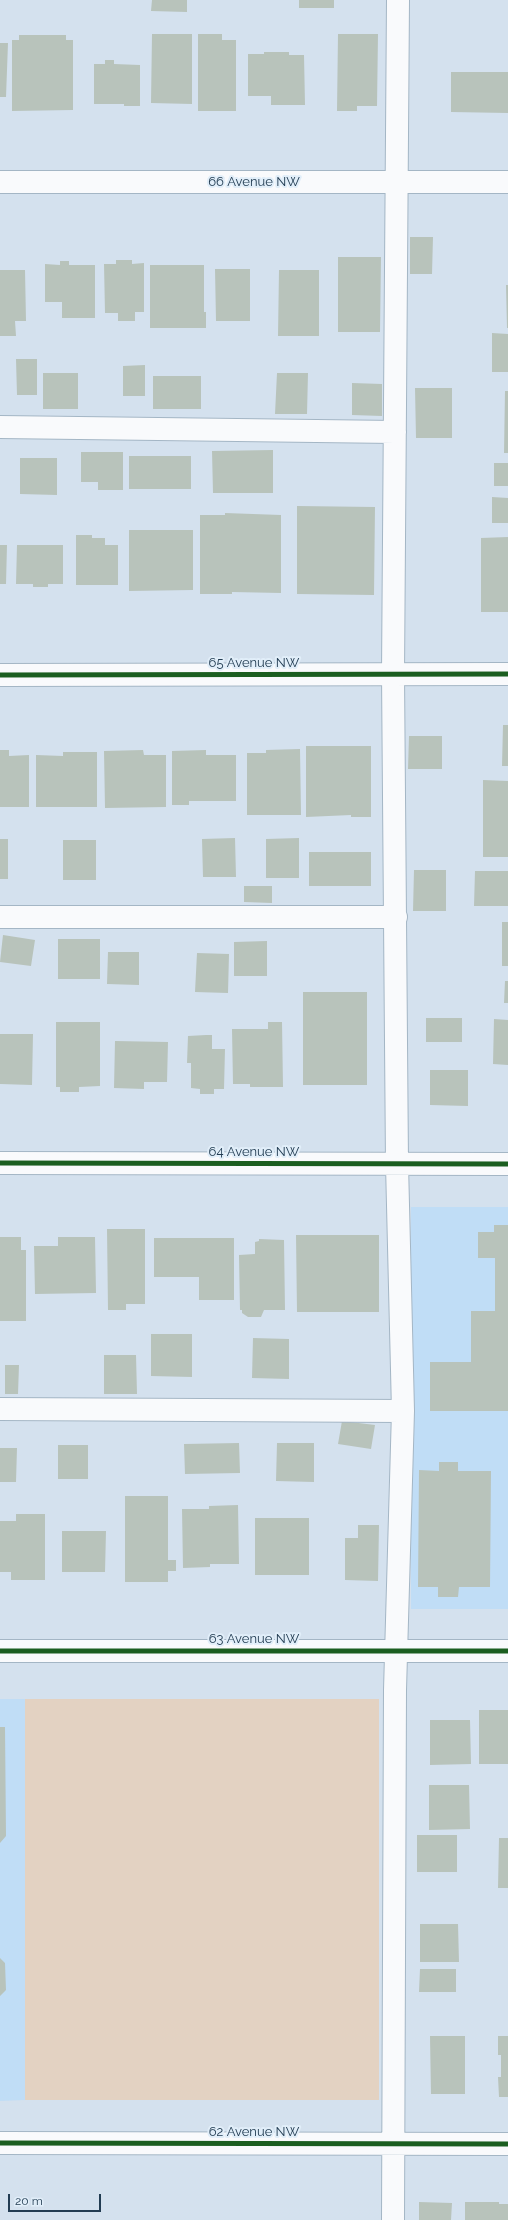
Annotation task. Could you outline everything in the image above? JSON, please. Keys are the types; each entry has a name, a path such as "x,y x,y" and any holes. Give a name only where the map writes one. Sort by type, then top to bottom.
{"street":[{"path":"393,2220 392,2143 396,1650 403,1411 397,1164 393,674 395,181 398,0"},
{"name":"66 Avenue NW","path":"0,182 508,182"},
{"path":"0,427 395,432"},
{"name":"65 Avenue NW","path":"0,675 508,674"},
{"path":"0,917 396,918"},
{"name":"64 Avenue NW","path":"0,1163 508,1164"},
{"path":"0,1409 403,1411"},
{"name":"63 Avenue NW","path":"0,1650 508,1651"},
{"name":"62 Avenue NW","path":"0,2143 508,2144"}],"shaded area":[{"path":"411,1207 508,1207 508,1609 411,1609"},
{"path":"0,1699 25,1699 25,2100 0,2101"},
{"path":"25,1699 379,1699 379,2100 25,2100"}],"building":[{"path":"152,0 187,0 187,12 151,11"},
{"path":"299,0 334,0 334,8 299,8"},
{"path":"152,34 192,34 192,104 151,103"},
{"path":"198,34 222,34 222,40 236,40 236,111 198,111"},
{"path":"338,34 378,34 377,106 357,106 357,111 337,111"},
{"path":"19,35 66,35 66,40 73,40 73,110 12,111 12,40 19,40"},
{"path":"0,43 8,43 6,97 0,97"},
{"path":"264,52 289,52 289,55 304,55 305,105 271,105 271,96 248,96 248,54 264,54"},
{"path":"105,60 114,60 114,64 140,65 140,106 124,106 124,104 94,104 94,64 105,64"},
{"path":"451,72 508,72 508,113 451,112"},
{"path":"410,237 433,237 432,274 410,274"},
{"path":"338,257 381,257 380,332 338,332"},
{"path":"116,260 132,260 132,264 144,263 144,312 135,312 135,321 118,321 118,313 105,313 104,264 116,264"},
{"path":"60,261 69,261 69,265 95,265 95,318 62,318 62,302 45,302 45,264 60,265"},
{"path":"150,265 204,265 204,312 206,312 206,328 150,328"},
{"path":"215,269 250,269 250,321 216,321"},
{"path":"0,270 25,270 26,321 15,321 16,336 0,336"},
{"path":"279,270 319,270 319,336 278,336"},
{"path":"506,285 508,285 508,328 507,328"},
{"path":"492,333 508,334 508,372 492,372"},
{"path":"16,359 37,359 37,395 17,395"},
{"path":"145,365 145,396 123,396 123,366"},
{"path":"43,373 78,373 78,409 43,409"},
{"path":"277,373 308,373 307,414 275,414"},
{"path":"153,376 201,376 201,409 153,409"},
{"path":"352,383 382,384 382,416 352,415"},
{"path":"415,388 452,388 452,438 416,438"},
{"path":"505,391 508,391 508,453 504,453"},
{"path":"273,450 273,493 213,493 212,451"},
{"path":"81,452 123,452 123,490 98,490 98,482 81,482"},
{"path":"129,456 191,456 191,489 129,489"},
{"path":"20,458 57,458 57,495 20,494"},
{"path":"494,463 508,463 508,486 494,486"},
{"path":"492,497 508,498 508,523 492,523"},
{"path":"297,506 375,507 374,595 297,594"},
{"path":"225,513 281,515 281,593 232,592 232,594 200,594 200,515 225,515"},
{"path":"129,530 193,530 193,590 129,591"},
{"path":"76,535 92,535 92,538 105,538 105,545 118,545 118,585 76,585"},
{"path":"508,537 508,612 481,612 481,538"},
{"path":"0,545 7,545 6,584 0,584"},
{"path":"17,545 63,545 63,584 48,584 48,587 33,587 33,584 16,584"},
{"path":"503,725 508,725 508,766 502,766"},
{"path":"409,736 442,736 442,769 408,769"},
{"path":"306,746 371,746 371,817 351,817 351,815 306,817"},
{"path":"300,749 301,815 247,815 247,753 266,753 266,750"},
{"path":"0,750 9,750 9,756 29,755 29,807 0,807"},
{"path":"143,750 144,755 166,755 166,807 105,808 104,751"},
{"path":"206,750 206,755 236,755 236,801 189,801 189,805 172,805 172,751"},
{"path":"63,752 97,752 97,807 36,807 36,755 63,756"},
{"path":"483,780 508,781 508,857 483,857"},
{"path":"235,838 236,877 203,877 202,839"},
{"path":"299,838 299,878 266,878 266,839"},
{"path":"0,839 8,839 8,879 0,879"},
{"path":"63,840 96,840 96,880 63,880"},
{"path":"309,852 371,852 371,886 309,886"},
{"path":"414,870 446,870 446,911 413,911"},
{"path":"475,871 508,871 508,906 474,906"},
{"path":"244,886 272,886 272,903 244,902"},
{"path":"502,922 508,922 508,966 502,966"},
{"path":"3,935 35,940 31,966 0,962"},
{"path":"58,939 100,939 100,979 58,979"},
{"path":"267,941 267,976 234,976 234,942"},
{"path":"108,952 139,952 139,985 107,984"},
{"path":"197,953 229,954 228,993 195,992"},
{"path":"505,981 508,981 508,1003 504,1003"},
{"path":"303,992 367,992 367,1085 303,1085"},
{"path":"426,1018 462,1018 462,1042 426,1042"},
{"path":"494,1019 508,1020 508,1065 493,1064"},
{"path":"56,1022 100,1022 100,1086 79,1087 79,1092 60,1092 60,1087 56,1087"},
{"path":"268,1022 282,1022 283,1087 250,1087 250,1084 233,1084 232,1029 268,1029"},
{"path":"0,1034 33,1034 32,1085 0,1084"},
{"path":"212,1035 212,1049 225,1049 224,1089 214,1089 214,1094 200,1094 200,1089 191,1088 191,1063 187,1063 188,1036"},
{"path":"115,1041 168,1042 167,1082 144,1082 144,1089 114,1088"},
{"path":"430,1070 468,1070 468,1106 430,1105"},
{"path":"494,1225 508,1225 508,1411 430,1411 430,1362 471,1362 471,1311 495,1311 495,1258 478,1258 478,1232 494,1232"},
{"path":"107,1229 145,1229 145,1304 126,1304 126,1310 108,1310"},
{"path":"296,1235 379,1235 379,1312 297,1312"},
{"path":"0,1237 21,1237 21,1250 26,1250 26,1321 0,1321"},
{"path":"58,1237 95,1237 96,1293 35,1294 34,1246 58,1246"},
{"path":"154,1238 234,1238 234,1300 199,1300 199,1277 154,1277"},
{"path":"259,1239 284,1240 285,1310 264,1310 261,1317 248,1317 242,1313 242,1310 240,1310 239,1255 255,1254 255,1242 259,1241"},
{"path":"151,1334 192,1334 192,1377 151,1376"},
{"path":"253,1338 289,1339 289,1379 252,1378"},
{"path":"104,1355 136,1355 137,1394 104,1394"},
{"path":"5,1365 19,1365 18,1394 5,1394"},
{"path":"342,1421 375,1425 371,1449 338,1444"},
{"path":"239,1443 240,1473 185,1474 184,1444"},
{"path":"277,1443 314,1443 314,1482 276,1481"},
{"path":"58,1445 88,1445 88,1479 58,1479"},
{"path":"0,1448 17,1448 16,1482 0,1482"},
{"path":"439,1462 458,1462 458,1471 491,1471 490,1587 459,1587 458,1597 438,1597 438,1587 418,1587 419,1470 439,1471"},
{"path":"125,1496 168,1496 168,1560 176,1560 176,1571 168,1571 168,1582 125,1582"},
{"path":"238,1505 239,1564 210,1564 210,1567 183,1568 182,1509 209,1509 209,1506"},
{"path":"16,1514 45,1514 45,1580 11,1580 11,1572 0,1572 0,1521 16,1521"},
{"path":"255,1518 309,1518 309,1575 255,1575"},
{"path":"358,1525 379,1525 378,1581 345,1580 345,1538 358,1538"},
{"path":"62,1531 106,1531 105,1572 62,1572"},
{"path":"479,1710 508,1710 508,1764 479,1764"},
{"path":"430,1720 470,1720 471,1764 430,1765"},
{"path":"0,1727 5,1727 6,1836 0,1843"},
{"path":"429,1785 469,1785 470,1829 429,1830"},
{"path":"417,1835 457,1835 457,1872 417,1872"},
{"path":"499,1838 508,1838 508,1888 498,1888"},
{"path":"420,1924 458,1924 459,1962 420,1962"},
{"path":"0,1958 5,1963 6,1990 0,1996"},
{"path":"420,1969 456,1969 456,1992 419,1992"},
{"path":"430,2036 465,2036 465,2094 431,2094"},
{"path":"498,2036 508,2036 508,2097 499,2097 498,2077 501,2077 501,2055 498,2055"},
{"path":"419,2202 452,2203 451,2220 419,2220"},
{"path":"465,2202 499,2202 499,2204 508,2204 508,2220 465,2220"}],"cycle path":[{"path":"0,675 508,674"},
{"path":"0,1163 508,1164"},
{"path":"0,1651 508,1651"},
{"path":"0,2143 508,2144"}]}
